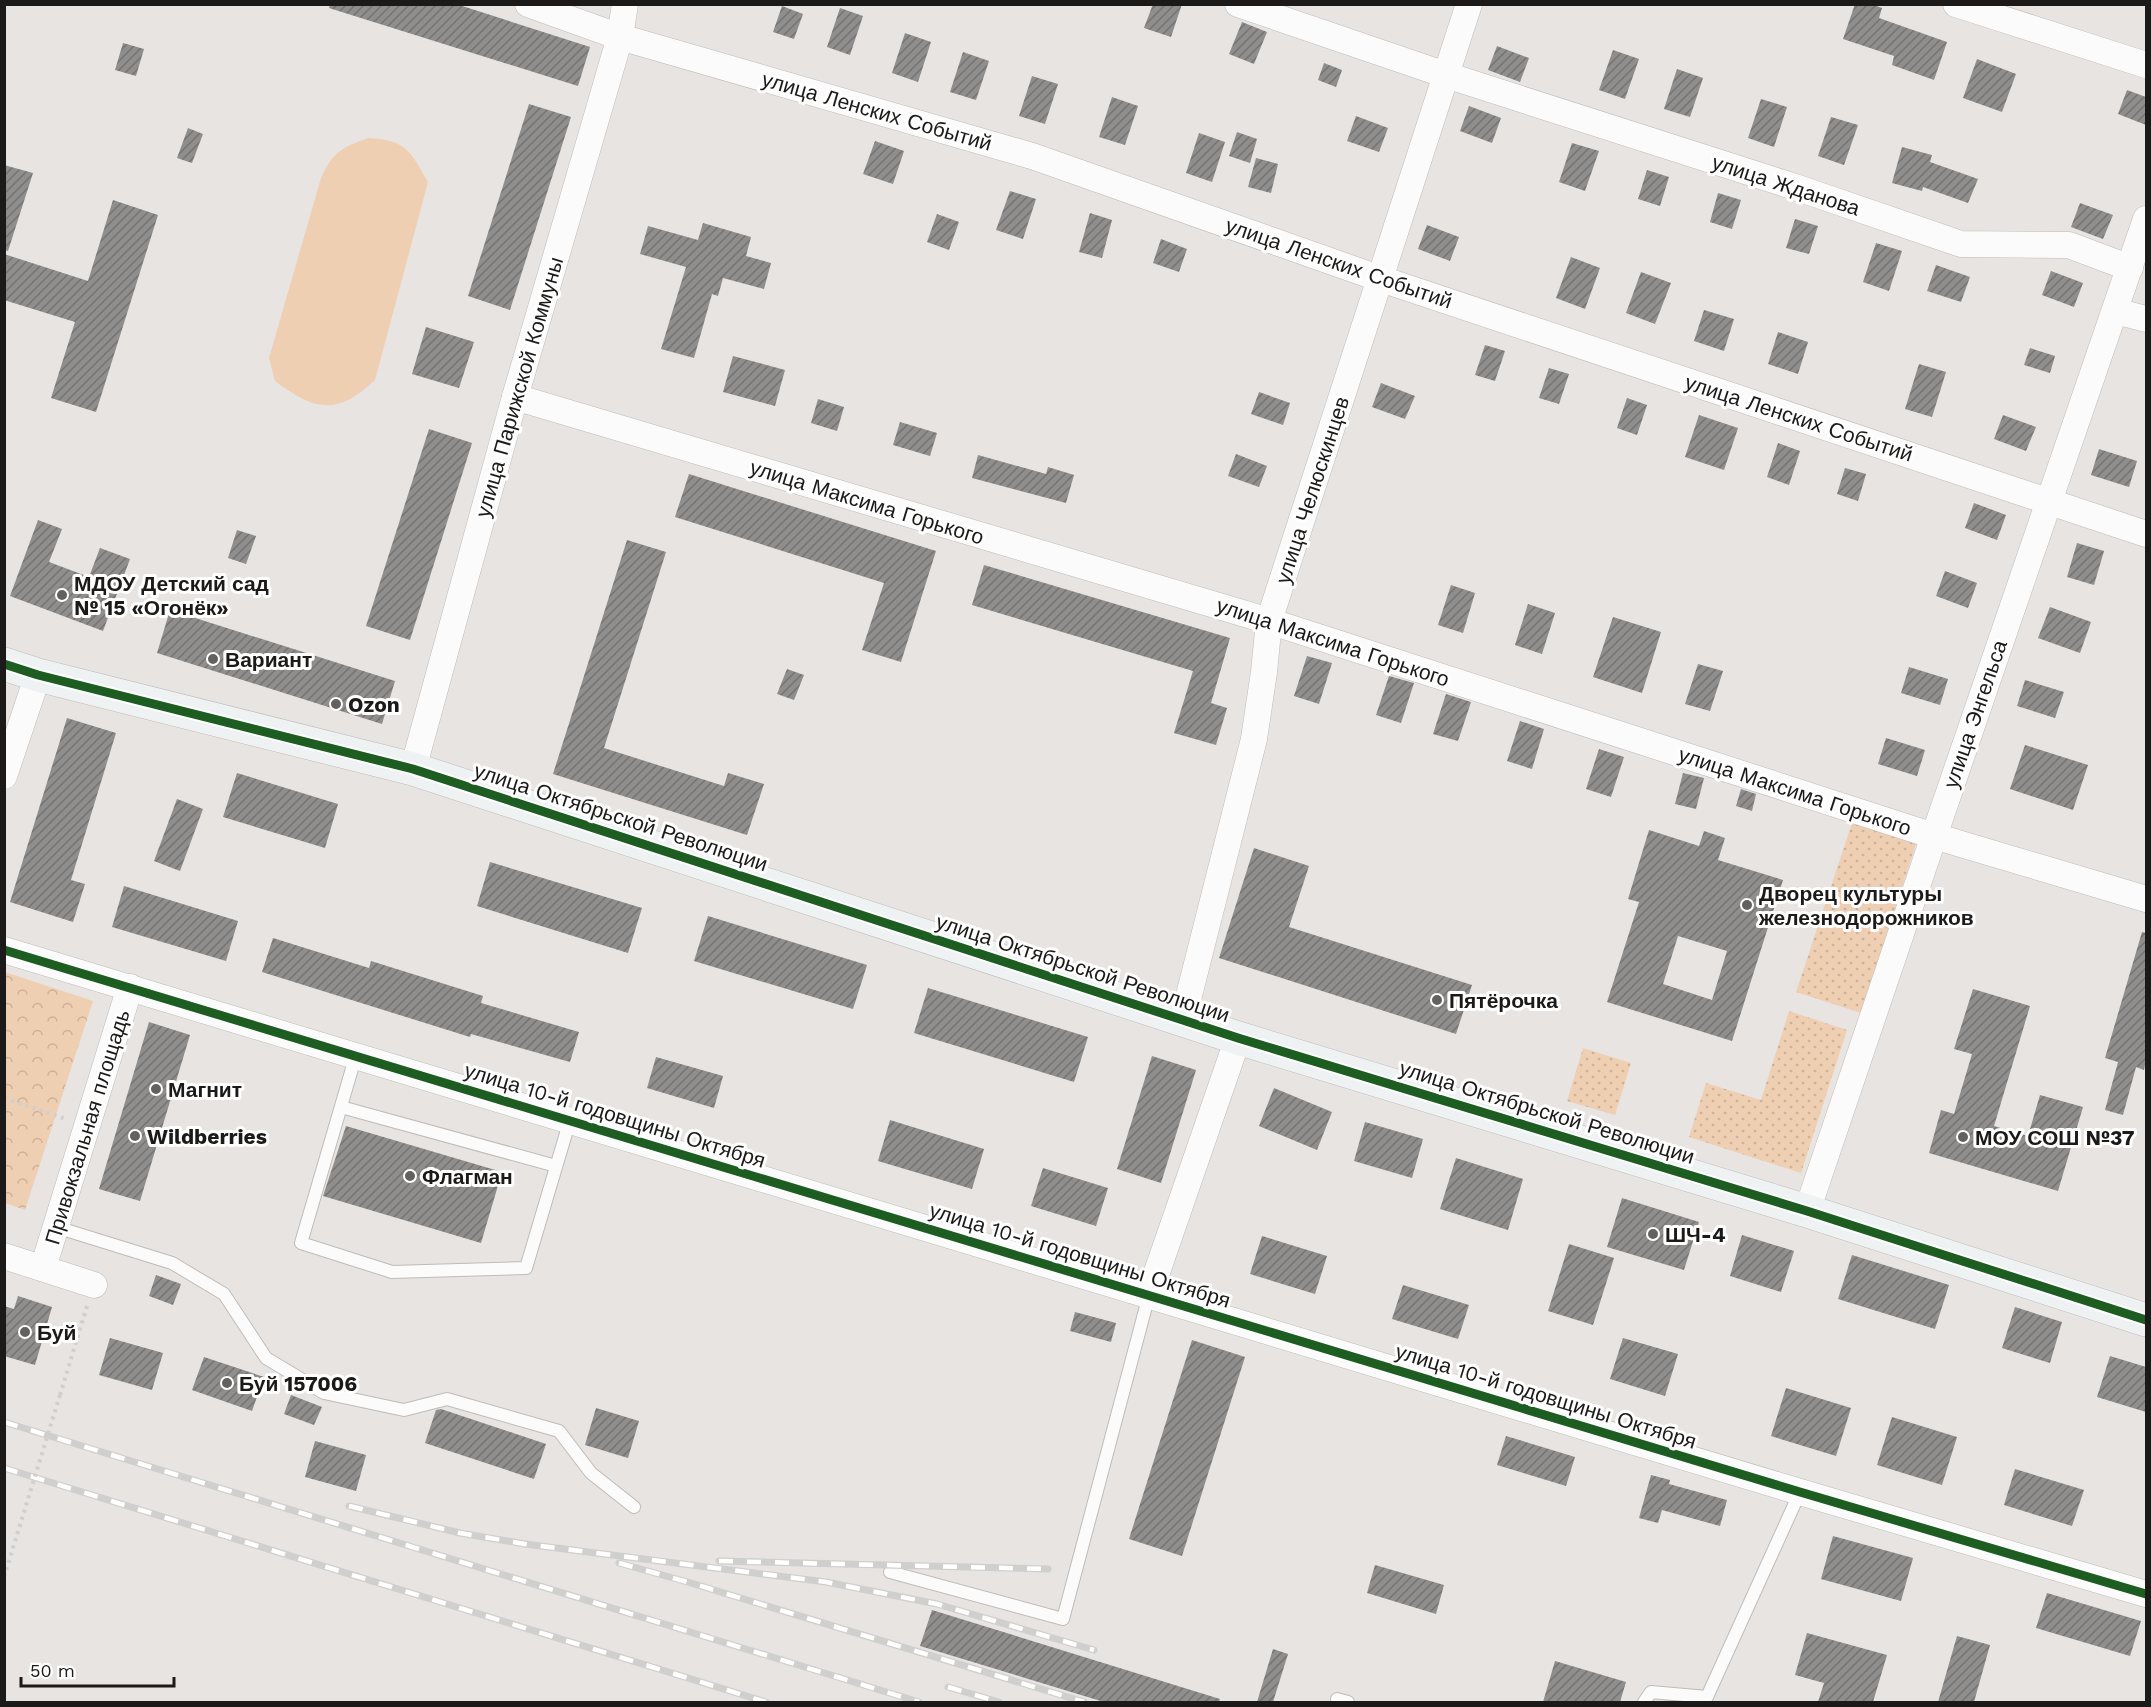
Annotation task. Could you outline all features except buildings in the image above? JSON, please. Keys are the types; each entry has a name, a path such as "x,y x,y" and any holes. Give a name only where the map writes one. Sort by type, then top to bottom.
{"street":[{"name":"улица Ленских Событий","path":"528,4 620,37 1032,156 1381,279 2146,534"},
{"name":"улица Парижской Коммуны","path":"413,769 515,397 620,37 625,4"},
{"name":"улица Жданова","path":"1238,4 1446,75 1796,187 1961,244 2069,245 2130,268"},
{"name":"улица Челюскинцев","path":"1183,1019 1254,739 1269,621 1468,4"},
{"path":"1956,4 2146,65"},
{"name":"улица Энгельса","path":"1808,1211 2146,219"},
{"path":"2115,311 2146,320"},
{"name":"улица Максима Горького","path":"515,397 1269,621 1934,836 2146,899"},
{"name":"улица Октябрьской Революции","path":"4,664 38,675 413,769 1238,1038 1808,1211 2146,1320"},
{"path":"4,776 38,675"},
{"name":"улица 10-й годовщины Октября","path":"4,950 1800,1492 2146,1594"},
{"name":"Привокзальная площадь","path":"43,1268 130,987"},
{"path":"1149,1295 1238,1038"},
{"name":"Привокзальная площадь","path":"4,1256 94,1285"}],"lane":[{"path":"356,1055 301,1243 392,1272 526,1268 570,1120"},
{"path":"341,1107 556,1166"},
{"path":"56,1227 172,1263 224,1294 266,1358 324,1392 404,1410 447,1399 559,1431 591,1473 634,1507"},
{"path":"890,1572 1063,1620 1149,1295"},
{"path":"1644,1702 1651,1692 1707,1697 1800,1492"}],"path":[{"path":"4,1098 87,1126"},
{"path":"4,1577 81,1324"}],"green space":[{"path":"368,138 391,141 406,149 417,162 428,182 375,380 349,400 326,405 314,403 302,399 275,381 269,358 321,178 339,152"},
{"path":"1854,817 1918,838 1861,1013 1796,992"},
{"path":"5,972 93,1001 25,1210 5,1203"},
{"path":"1789,1011 1847,1030 1801,1173 1689,1137 1706,1083 1761,1100"},
{"path":"1583,1048 1631,1063 1615,1115 1567,1101"}],"railway":[{"path":"4,1422 919,1702"},
{"path":"4,1468 766,1702"},
{"path":"349,1506 460,1533 525,1544 826,1582 937,1604 1094,1650"},
{"path":"719,1561 1048,1569"},
{"path":"619,1563 1084,1702"},
{"path":"948,1687 999,1702"}],"cycle path":[{"path":"4,664 38,675 413,769 1238,1038 1807,1211 2146,1320"},
{"path":"4,950 1800,1492 2146,1594"}],"place":[{"name":"МДОУ Детский сад № 15 «Огонёк»","path":"62,595"},
{"name":"Вариант","path":"213,659"},
{"name":"Ozon","path":"336,704"},
{"name":"Дворец культуры железнодорожников","path":"1747,905"},
{"name":"Пятёрочка","path":"1437,1000"},
{"name":"Магнит","path":"156,1089"},
{"name":"Wildberries","path":"135,1136"},
{"name":"МОУ СОШ №37","path":"1963,1137"},
{"name":"Флагман","path":"410,1176"},
{"name":"ШЧ-4","path":"1653,1234"},
{"name":"Буй","path":"25,1332"},
{"name":"Буй 157006","path":"227,1383"}]}
